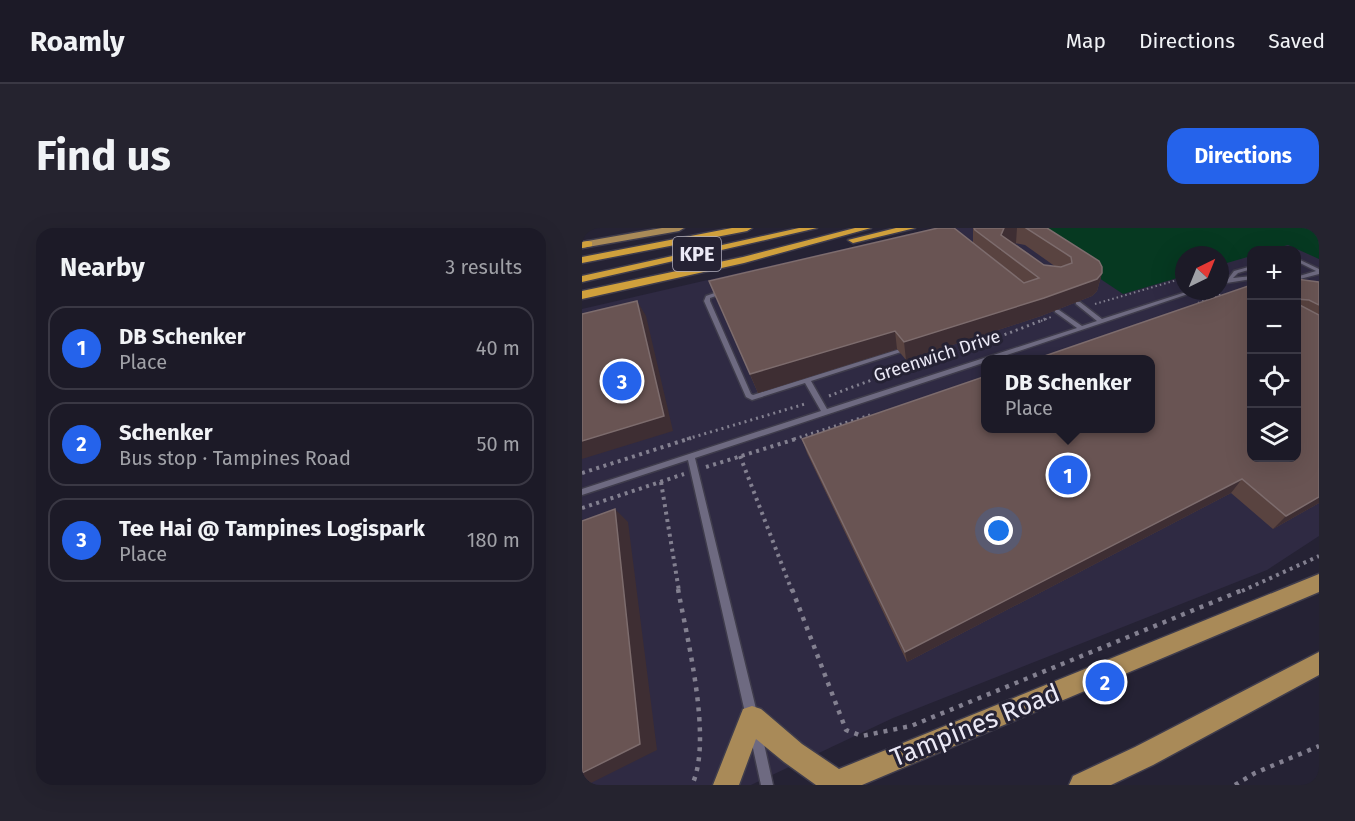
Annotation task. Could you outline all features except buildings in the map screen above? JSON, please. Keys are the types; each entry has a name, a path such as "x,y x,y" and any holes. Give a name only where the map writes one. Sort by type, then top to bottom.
{"highway":[{"path":"582,260 747,228"},
{"name":"KPE","path":"582,279 812,228"},
{"name":"KPE","path":"582,295 744,260 866,228"},
{"path":"744,260 910,228"}],"main road":[{"path":"584,245 679,228"},
{"name":"Tampines Road","path":"834,784 1319,584"},
{"path":"1082,785 1144,756 1319,663"},
{"path":"726,785 752,718 783,747 834,784"}],"lane":[{"path":"1301,262 1319,272"},
{"path":"1230,279 1236,272 1247,268"},
{"path":"1301,277 1319,272"},
{"path":"1230,279 1247,277"},
{"path":"728,291 708,297 707,302 748,395 752,398 899,351"},
{"name":"Greenwich Drive","path":"999,355 1175,297"},
{"path":"1078,303 1101,321"},
{"path":"1057,311 1081,328"},
{"name":"Greenwich Drive","path":"582,492 981,361"},
{"path":"807,381 825,412"},
{"path":"691,456 767,785"}],"path":[{"path":"1194,304 1204,300"},
{"path":"582,472 752,418 819,401 867,381 967,349"},
{"path":"582,508 880,412"},
{"path":"740,456 846,730 862,735 911,726 1211,605 1319,556"},
{"path":"662,482 699,716 698,772 692,785"},
{"path":"1235,785 1255,773 1319,746"}],"shaded area":[{"path":"934,228 1319,228 1319,536 1267,570 893,718 751,785 582,785 582,309"}],"green space":[{"path":"1024,228 1319,228 1319,259 1301,251 1301,246 1247,246 1247,257 1229,262 1229,246 1175,246 1175,279 1123,294"}],"place":[{"name":"Tee Hai @ Tampines Logispark","path":"622,381"},
{"name":"DB Schenker","path":"1068,475"},
{"name":"Schenker","path":"1105,682"}]}
